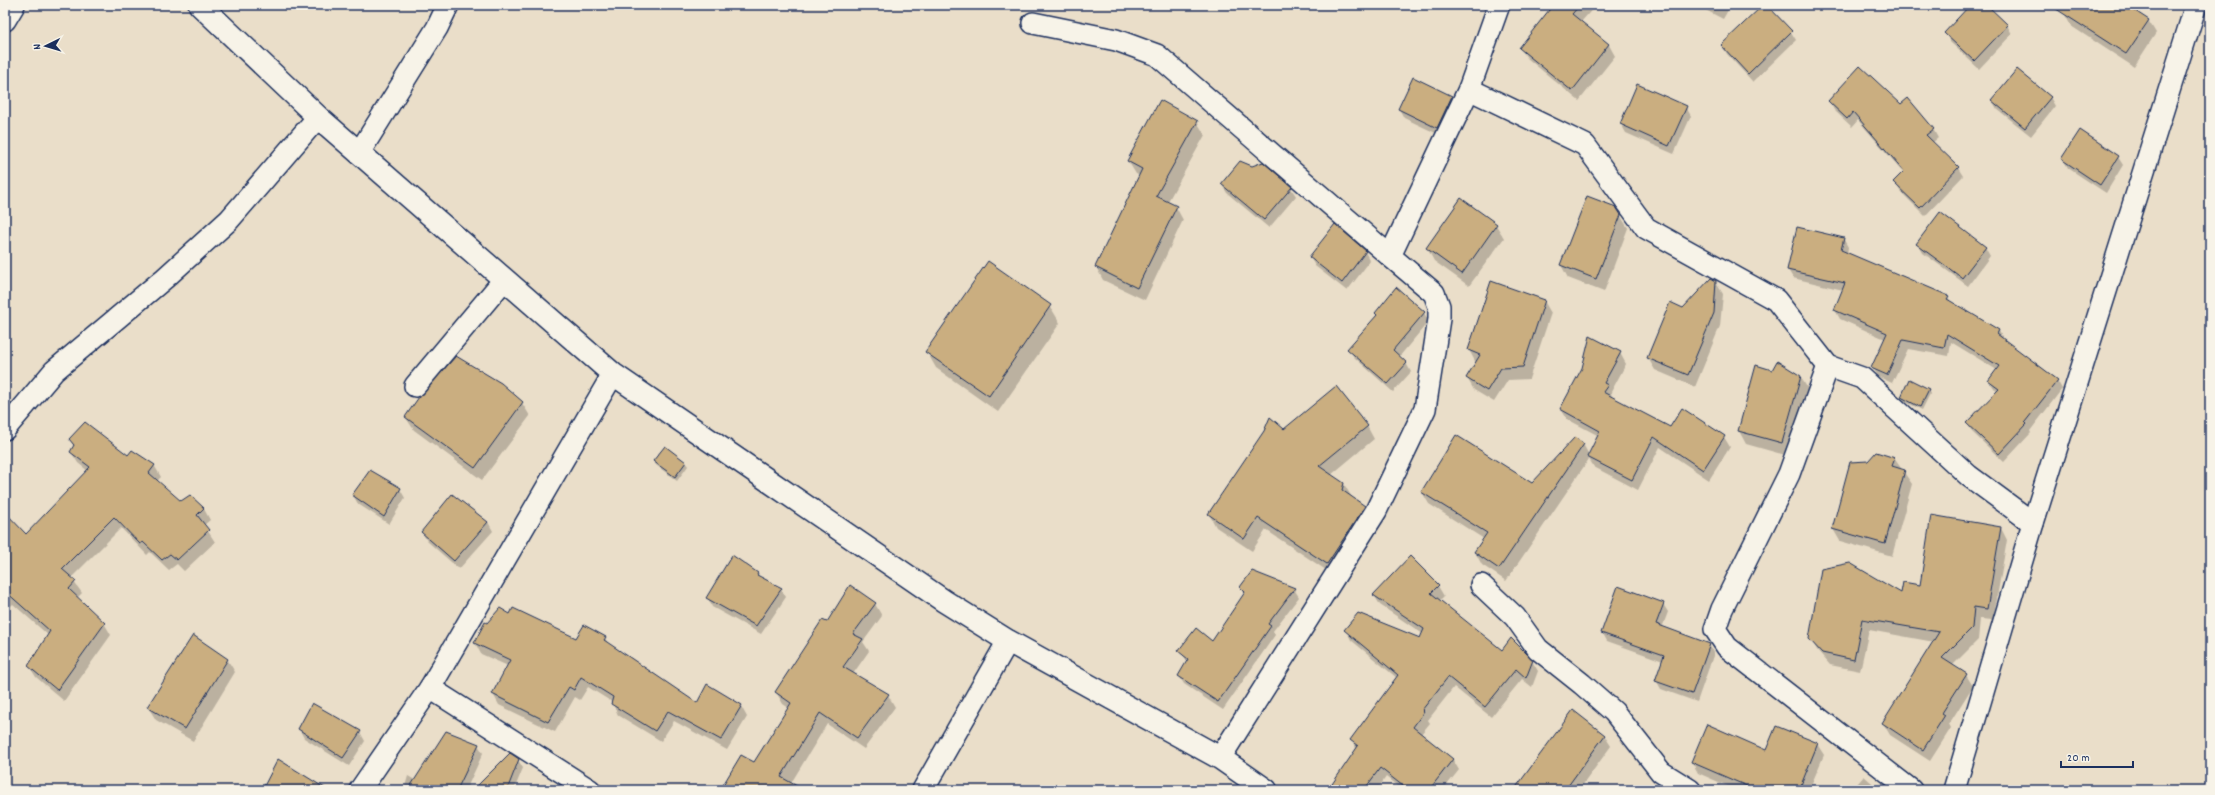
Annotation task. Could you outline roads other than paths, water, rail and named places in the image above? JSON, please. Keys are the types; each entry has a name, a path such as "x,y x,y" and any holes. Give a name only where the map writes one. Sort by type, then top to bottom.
{"street":[{"path":"5,20 14,5"},
{"path":"200,5 359,154 503,281 613,374 944,601 1008,641 1220,758 1266,790"},
{"path":"359,154 437,28 448,5"},
{"path":"1390,256 1469,89 1499,5"},
{"path":"1954,790 2033,523 2196,5"},
{"path":"1033,23 1116,40 1157,55 1434,293 1439,306 1439,319 1425,409 1376,511 1220,758"},
{"path":"1469,89 1585,145 1646,228 1776,300 1828,366 1862,378 1969,476 2033,523"},
{"path":"5,429 54,371 165,278 229,220 318,117"},
{"path":"415,386 503,281"},
{"path":"1828,366 1789,474 1722,609 1715,628 1727,647 1911,790"},
{"path":"360,790 430,688 613,374"},
{"path":"1481,585 1515,617 1538,649 1614,712 1661,772 1690,790"},
{"path":"923,790 1008,641"},
{"path":"430,688 590,790"}]}
